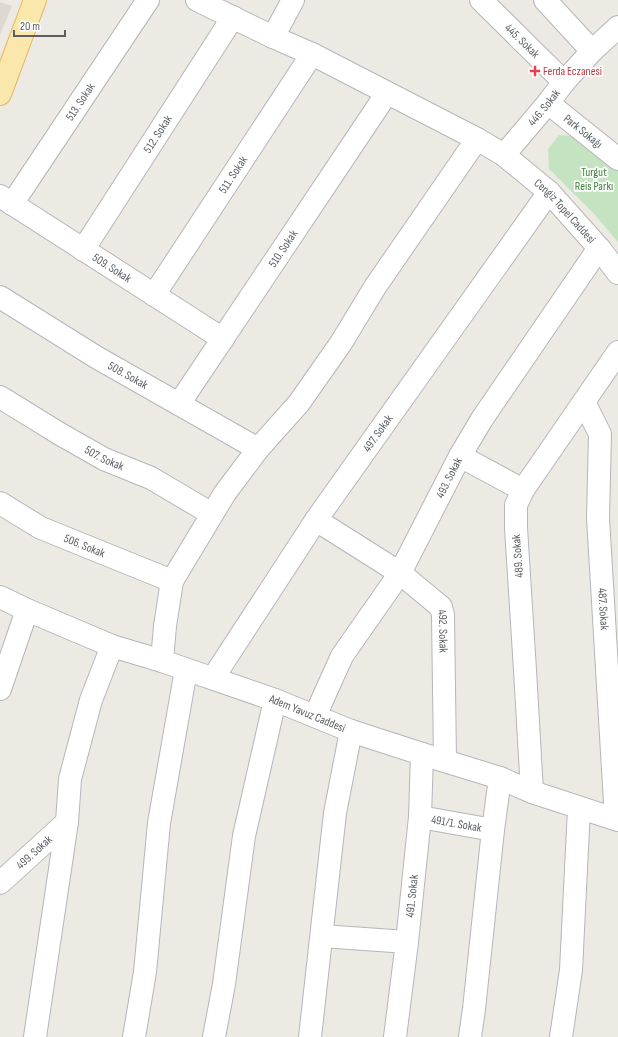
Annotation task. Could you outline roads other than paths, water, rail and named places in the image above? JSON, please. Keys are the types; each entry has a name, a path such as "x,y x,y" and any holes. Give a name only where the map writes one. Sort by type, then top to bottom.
{"main road":[{"path":"0,94 34,0"}],"street":[{"name":"513. Sokak","path":"6,200 148,0"},
{"path":"273,37 293,0"},
{"name":"445. Sokak","path":"481,0 564,82"},
{"path":"545,0 592,51"},
{"name":"Cengiz Topel Caddesi","path":"207,2 233,18 312,54 477,139 504,155 549,192 599,248 618,273"},
{"name":"512. Sokak","path":"83,250 233,18"},
{"name":"446. Sokak","path":"504,155 564,82 592,51 618,27"},
{"name":"511. Sokak","path":"154,295 312,54"},
{"name":"510. Sokak","path":"179,404 387,93"},
{"name":"Park Sokağı","path":"548,103 617,157"},
{"path":"162,661 165,626 172,582 224,493 258,449 299,403 341,343 375,287 477,139"},
{"name":"497. Sokak","path":"213,678 316,520 549,192"},
{"name":"509. Sokak","path":"6,200 223,339"},
{"name":"493. Sokak","path":"316,716 342,656 400,573 460,456 482,419 599,248"},
{"name":"508. Sokak","path":"0,297 96,357 258,449"},
{"name":"489. Sokak","path":"532,792 516,528 516,505 523,490 618,352"},
{"name":"507. Sokak","path":"0,396 60,434 104,459 151,478 212,514"},
{"name":"487. Sokak","path":"584,402 600,434 598,518 617,820"},
{"path":"460,456 523,490"},
{"name":"506. Sokak","path":"0,503 41,528 172,582"},
{"name":"492. Sokak","path":"316,520 400,573 441,607 443,615 445,760"},
{"name":"Adem Yavuz Caddesi","path":"0,596 27,610 112,646 213,678 275,700 351,731 500,778 532,792 617,820"},
{"path":"0,689 27,610"},
{"path":"35,1037 67,822 70,779 91,700 112,646"},
{"path":"134,1037 145,972 159,823 186,670"},
{"path":"214,1037 224,984 244,836 275,700"},
{"path":"310,1037 335,813 351,731"},
{"name":"491. Sokak","path":"395,1037 420,817 422,754"},
{"path":"470,1037 500,778"},
{"path":"561,1037 571,970 579,808"},
{"name":"491/1. Sokak","path":"420,817 493,830"},
{"name":"499. Sokak","path":"0,883 67,822"},
{"path":"322,936 407,942"}],"place":[{"name":"Ferda Eczanesi","path":"535,71"}],"park label":[{"name":"Turgut Reis Parkı","path":"594,179"}]}
